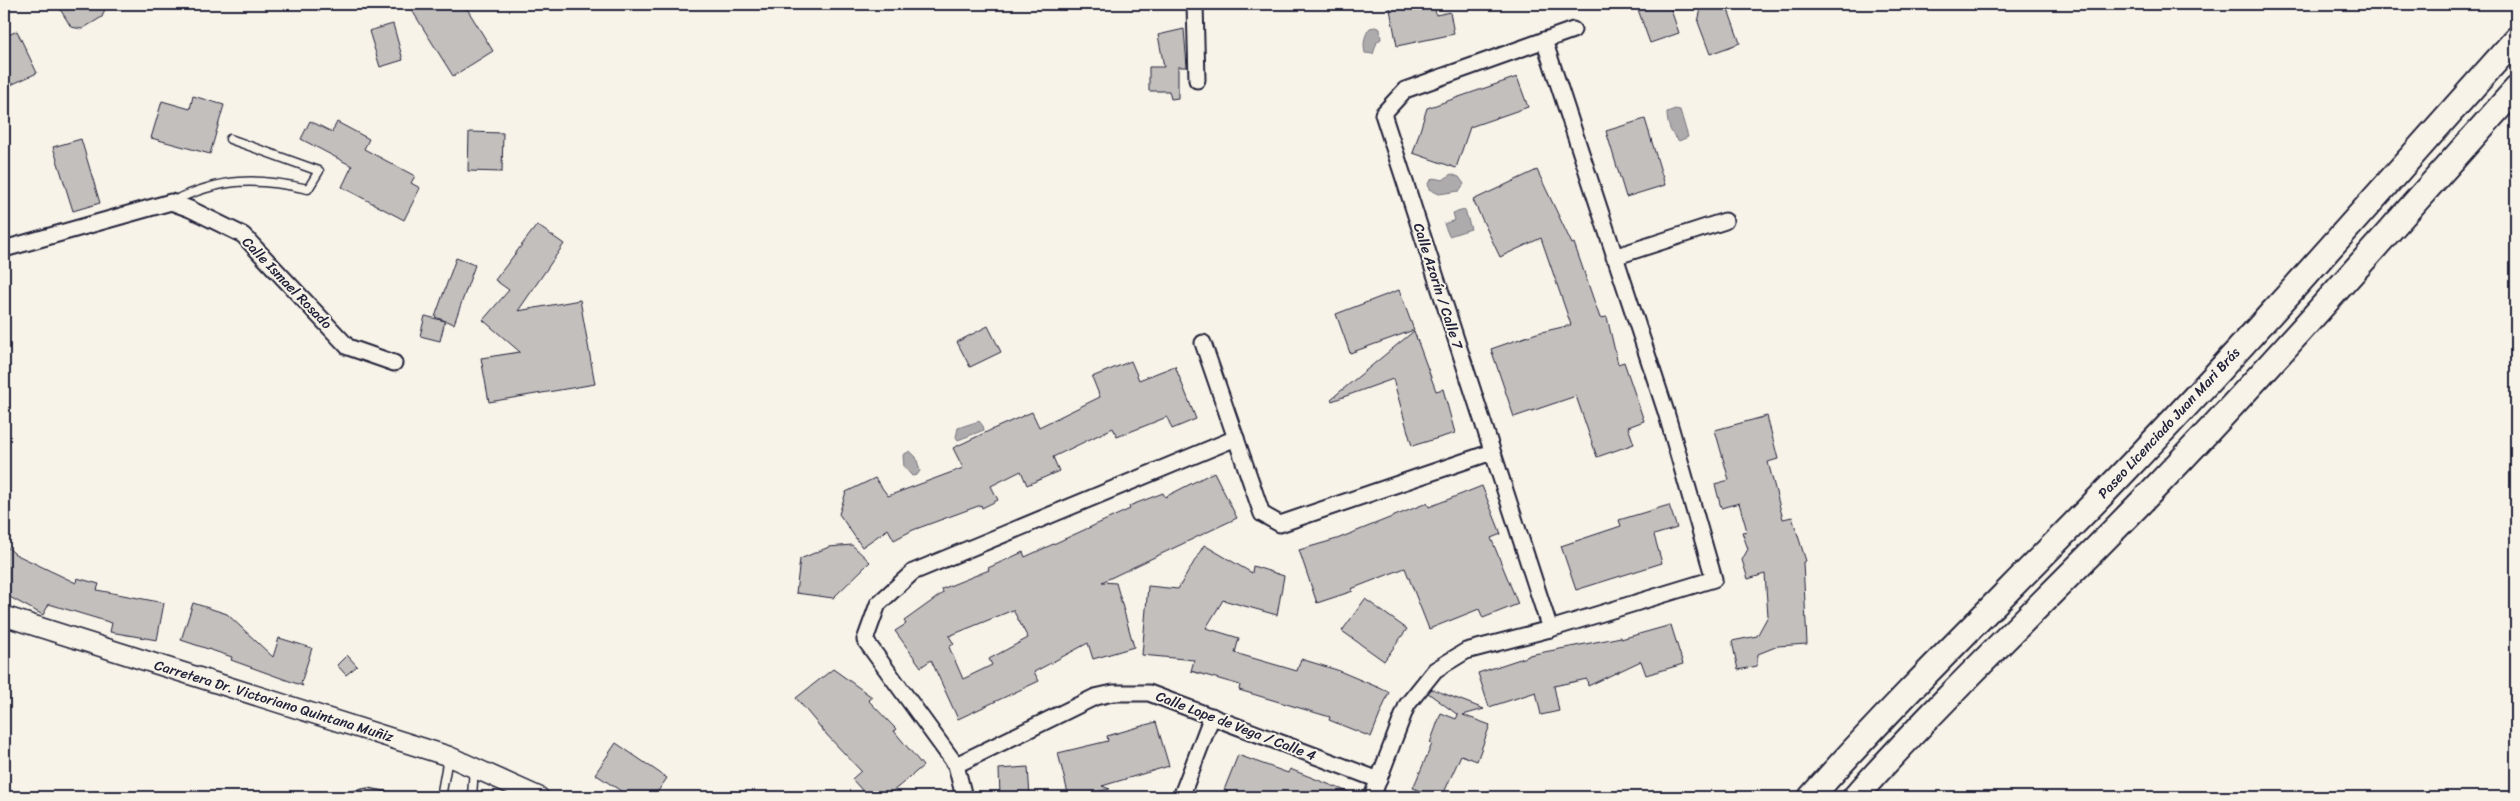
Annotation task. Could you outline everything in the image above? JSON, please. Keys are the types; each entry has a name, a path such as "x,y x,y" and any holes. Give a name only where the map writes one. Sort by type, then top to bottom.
{"main road":[{"name":"Paseo Licenciado Juan Mari Brás","path":"1811,797 1959,639 2125,472 2236,352 2516,39"},
{"path":"1856,797 1984,660 2150,493 2261,373 2516,89"}],"street":[{"path":"1195,4 1197,80"},
{"name":"Calle Azorín / Calle 7","path":"1550,629 1383,114 1405,90 1574,30"},
{"path":"1372,797 1407,705 1436,670 1466,651 1550,629 1714,579 1666,412 1544,40"},
{"path":"4,249 171,202"},
{"name":"Calle Ismael Rosado","path":"171,202 190,209 243,235 348,347 394,363"},
{"path":"1614,257 1725,221"},
{"path":"1202,343 1262,514 1280,524 1492,452"},
{"path":"964,797 956,765 865,640 878,604 913,572 1236,438"},
{"name":"Carretera Dr. Victoriano Quintana Muñiz","path":"4,616 448,756 539,797"},
{"name":"Calle Lope de Vega / Calle 4","path":"956,765 1095,697 1112,693 1150,694 1379,780"},
{"path":"1181,797 1212,716"}],"lane":[{"path":"171,202 196,190 239,181 273,181 308,189 319,171 230,138"},
{"path":"441,797 448,756"},
{"path":"472,797 474,767"},
{"path":"347,797 368,793 390,797"}],"shaded area":[{"path":"1370,28 1380,29 1381,39 1377,42 1373,54 1365,53 1364,43 1366,34"},
{"path":"1675,109 1680,110 1688,137 1679,141 1671,131 1667,112"},
{"path":"1451,174 1459,177 1464,184 1459,191 1439,194 1429,189 1428,183 1433,178 1443,180"},
{"path":"1465,210 1471,229 1449,236 1444,224 1455,220 1453,213"},
{"path":"979,421 984,430 958,440 956,437 958,428"},
{"path":"910,451 916,457 920,471 917,475 912,476 904,467 903,455"}],"building":[{"path":"57,4 107,4 102,17 82,29 71,27"},
{"path":"408,4 464,4 493,51 453,76"},
{"path":"1389,4 1434,4 1436,15 1450,12 1454,34 1397,46"},
{"path":"1636,4 1669,4 1679,33 1650,43"},
{"path":"1702,4 1726,4 1740,43 1710,54 1698,22"},
{"path":"393,24 403,60 380,67 369,31"},
{"path":"1184,29 1187,67 1178,67 1178,98 1171,99 1169,91 1149,91 1149,67 1164,67 1158,35"},
{"path":"17,31 37,73 4,88 4,37"},
{"path":"1517,77 1528,107 1470,127 1456,168 1413,153 1427,108"},
{"path":"193,96 224,105 210,154 151,138 162,101 190,109"},
{"path":"1645,119 1665,185 1626,197 1606,131"},
{"path":"310,121 332,132 337,122 369,139 364,149 415,176 411,183 420,188 404,220 342,187 352,166 301,139"},
{"path":"469,132 503,133 502,172 468,171"},
{"path":"81,139 100,203 73,211 53,147"},
{"path":"1537,170 1572,244 1574,243 1600,318 1607,317 1618,364 1624,362 1644,421 1628,427 1634,444 1597,457 1576,396 1514,417 1491,349 1537,333 1571,325 1541,238 1500,257 1473,200"},
{"path":"537,225 564,244 518,311 580,300 595,384 489,402 481,358 520,352 483,320 509,290 495,280"},
{"path":"456,258 475,265 454,324 435,317"},
{"path":"1399,290 1414,330 1350,353 1336,314"},
{"path":"425,316 445,321 440,341 420,336"},
{"path":"988,326 1001,352 970,367 957,342"},
{"path":"1414,331 1436,391 1443,389 1455,433 1412,446 1393,379 1332,401 1331,399"},
{"path":"1131,361 1139,380 1175,366 1196,419 1172,429 1167,417 1117,437 1113,428 1053,457 1059,471 1027,485 1021,471 991,486 998,500 982,508 981,505 913,530 894,540 888,529 862,547 839,514 846,492 875,478 888,496 963,468 953,448 993,429 1032,412 1039,427 1100,397 1092,377"},
{"path":"1767,416 1778,459 1768,462 1783,519 1792,517 1806,561 1803,562 1807,644 1778,646 1758,654 1757,666 1738,670 1732,641 1757,636 1768,616 1765,574 1748,579 1742,560 1748,549 1742,532 1747,531 1739,503 1721,508 1715,484 1729,480 1715,430"},
{"path":"1214,472 1237,518 1102,582 1116,583 1134,647 1093,659 1088,643 1034,672 1039,681 958,719 931,660 921,667 895,631 906,624 904,621 943,593 942,589 989,570 988,568 1023,552 1025,557 1130,509 1129,506 1163,493 1165,497","holes":["1013,610 1028,638 989,659 992,665 963,679 949,647 954,644 949,636"]},
{"path":"1482,486 1501,534 1491,538 1518,604 1483,618 1479,609 1429,629 1405,568 1351,589 1353,591 1317,603 1299,550 1337,539 1427,503 1429,507"},
{"path":"1669,505 1677,528 1654,535 1662,563 1576,590 1561,546 1621,526 1619,520"},
{"path":"4,544 15,554 76,583 77,578 99,584 97,590 164,603 157,640 110,632 112,623 49,604 43,615 4,594"},
{"path":"852,545 870,562 833,598 796,593 800,559 829,547"},
{"path":"1204,545 1252,573 1253,566 1284,576 1277,615 1223,600 1206,628 1239,638 1235,653 1297,671 1301,659 1337,670 1389,692 1371,737 1329,720 1330,717 1239,690 1240,685 1191,671 1194,660 1142,655 1148,586 1178,589"},
{"path":"1365,599 1407,629 1384,661 1342,631"},
{"path":"193,603 227,614 273,657 279,638 312,648 301,683 303,686 231,660 232,657 181,640"},
{"path":"1671,625 1683,664 1646,675 1641,661 1588,686 1587,679 1554,686 1559,711 1541,715 1536,692 1489,707 1478,673 1529,655 1621,637 1621,639"},
{"path":"347,655 357,666 346,675 337,665"},
{"path":"833,669 872,697 868,700 896,729 894,731 923,766 886,797 868,797 852,779 861,771 826,734 796,698"},
{"path":"1432,689 1484,709 1463,715 1490,725 1477,761 1461,755 1442,797 1435,797 1413,788 1432,744 1430,743 1441,713 1456,719 1458,715 1428,693"},
{"path":"1156,722 1169,766 1102,786 1110,789 1069,797 1058,753 1108,741 1107,736"},
{"path":"616,743 667,778 654,797 630,797 595,774"},
{"path":"1238,755 1288,773 1290,769 1361,797 1243,797 1224,790"},
{"path":"1028,767 1030,797 1000,797 999,769"}]}
